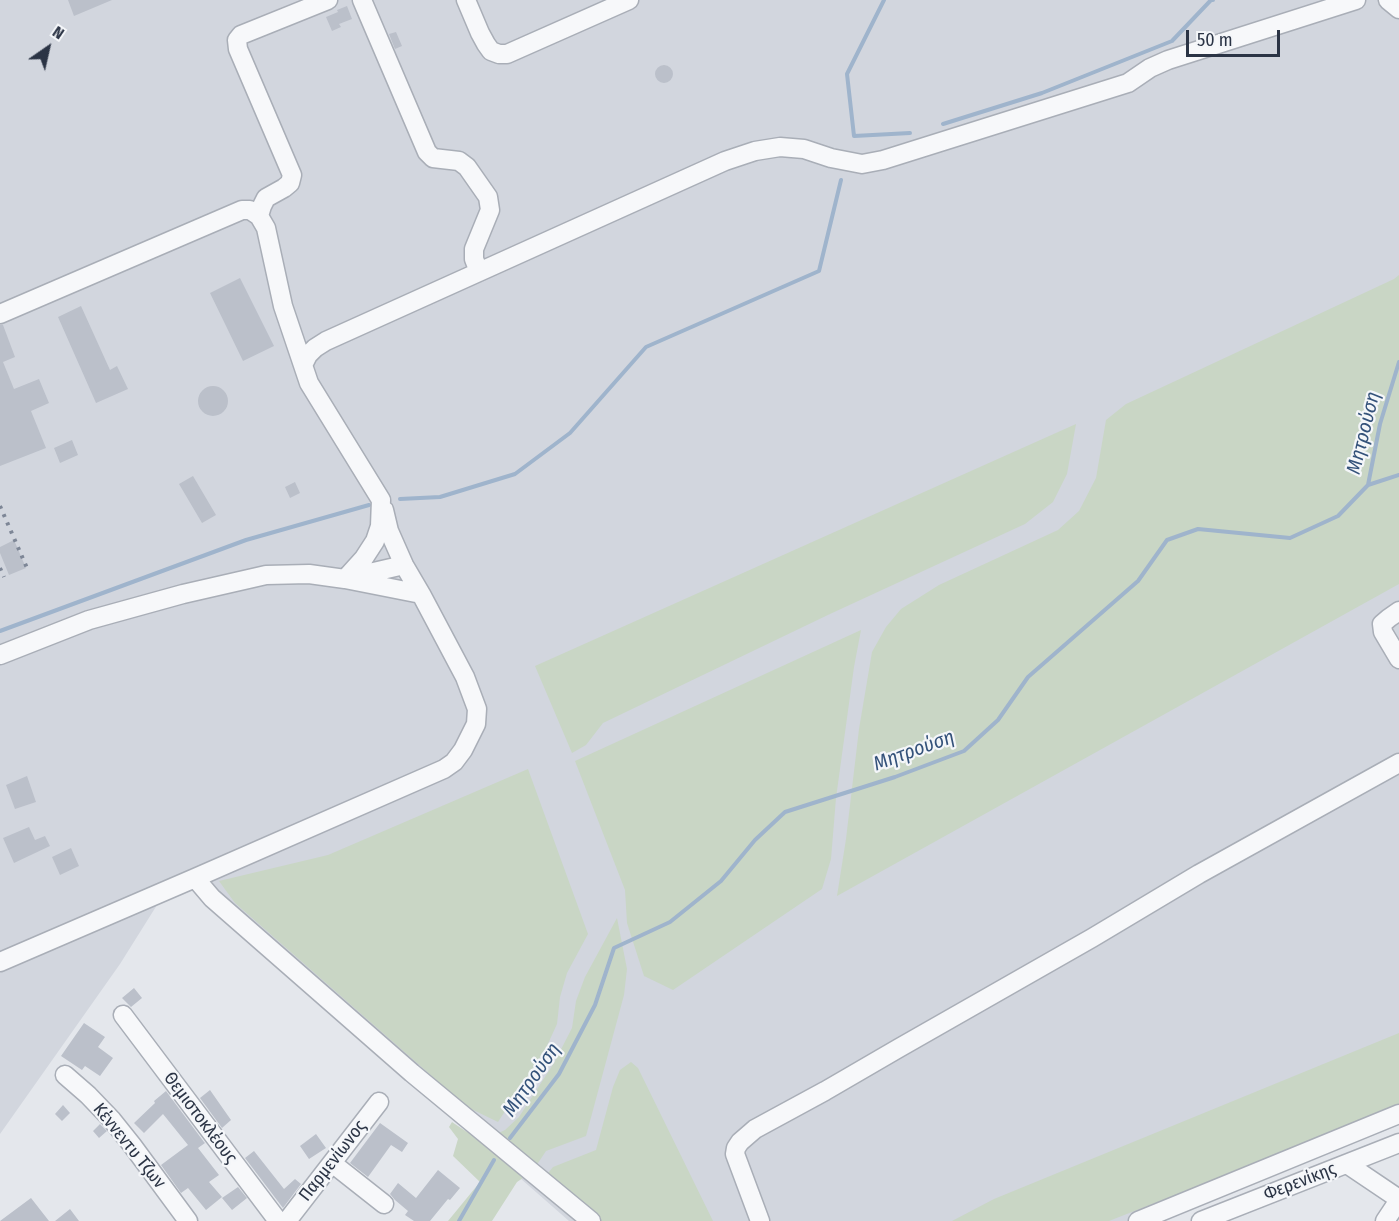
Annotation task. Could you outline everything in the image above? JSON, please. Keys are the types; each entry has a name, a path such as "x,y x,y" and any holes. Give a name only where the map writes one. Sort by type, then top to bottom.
{"street":[{"path":"259,216 266,198 290,183 292,176 238,49 237,40 241,35 328,0"},
{"path":"362,0 427,152 433,158 459,161 467,167 488,197 490,210 474,249 474,259 479,272"},
{"path":"466,0 486,44 491,51 499,54 507,54 629,0"},
{"path":"303,365 308,355 326,341 725,161 755,151 780,147 804,149 831,158 862,164 883,160 1128,83 1150,68 1168,60 1356,0"},
{"path":"1388,0 1399,9"},
{"path":"0,314 242,210 250,210 259,216 266,228 283,306 309,383 381,500 389,531 404,565 465,677 477,709 476,724 463,750 454,762 444,769 0,962"},
{"path":"345,579 364,558 375,541 380,525 381,500"},
{"path":"345,579 404,565"},
{"path":"0,655 89,620 183,594 266,575 309,574 421,594"},
{"path":"1399,611 1382,624 1383,632 1399,659"},
{"path":"760,1221 735,1154 740,1142 755,1129 1092,938 1199,874 1399,763"},
{"path":"195,878 212,898 404,1065 591,1221"},
{"name":"Θεμιστοκλέους","path":"123,1015 278,1221"},
{"name":"Κέννεντυ Τζων","path":"65,1075 112,1120 188,1221"},
{"name":"Παρμενίωνος","path":"287,1221 379,1102"},
{"path":"1138,1221 1399,1114"},
{"name":"Φερενίκης","path":"1201,1221 1399,1143"},
{"path":"332,1163 384,1203"},
{"path":"1347,1164 1399,1199 1385,1221"}],"shaded area":[{"path":"0,0 1399,0 1399,1125 1161,1221 569,1221 189,888 157,905 120,964 0,1134"}],"green space":[{"path":"1399,275 1399,584 837,896 859,729 872,652 886,627 901,609 939,585 1058,530 1079,511 1096,478 1106,420 1126,404"},
{"path":"1076,424 1067,474 1053,502 1025,524 603,723 586,745 572,753 535,666"},
{"path":"861,630 836,798 831,859 822,889 673,990 644,976 627,923 625,890 575,761"},
{"path":"528,769 588,934 567,973 560,997 557,1024 546,1048 498,1122 467,1107 235,903 219,881 328,855"},
{"path":"617,918 627,969 624,995 586,1136 546,1151 532,1172 517,1182 492,1221 448,1221 480,1182 453,1156 458,1139 449,1127 452,1122 467,1132 488,1138 505,1130 519,1117 554,1063 572,1028 576,1001 585,977"},
{"path":"1399,1033 1399,1107 1109,1221 952,1221 994,1199"},
{"path":"631,1062 638,1068 713,1221 597,1221 545,1177 553,1167 596,1150 613,1087 620,1070"}],"building":[{"path":"68,0 112,0 74,16"},
{"path":"347,6 352,19 339,24 341,27 332,31 326,17"},
{"path":"396,32 402,46 395,49 389,34"},
{"path":"664,65 670,68 673,74 670,80 664,83 658,80 655,74 658,68"},
{"path":"240,278 274,346 243,361 210,293"},
{"path":"81,306 110,370 117,366 128,389 96,403 58,317"},
{"path":"0,325 3,325 15,357 3,362 14,389 39,379 49,403 31,411 46,448 0,466"},
{"path":"213,386 224,390 228,401 224,412 213,416 202,412 198,401 202,390"},
{"path":"72,440 78,455 60,463 54,448"},
{"path":"193,476 216,515 202,523 179,484"},
{"path":"295,482 300,493 290,498 285,487"},
{"path":"14,540 26,568 9,575 0,553 0,547"},
{"path":"27,776 36,802 15,809 6,785"},
{"path":"29,827 35,840 45,836 50,846 14,863 3,838"},
{"path":"71,848 79,866 60,875 52,857"},
{"path":"134,988 142,998 131,1007 122,998"},
{"path":"84,1023 105,1037 98,1047 113,1058 100,1076 85,1066 82,1070 61,1056"},
{"path":"210,1090 231,1120 222,1128 200,1098"},
{"path":"166,1091 205,1143 198,1148 219,1175 209,1182 222,1197 206,1210 188,1188 181,1193 161,1165 188,1145 163,1114 144,1133 134,1123"},
{"path":"63,1105 70,1113 62,1121 55,1114"},
{"path":"380,1123 408,1143 402,1152 391,1145 368,1177 350,1163"},
{"path":"100,1124 107,1131 99,1138 93,1131"},
{"path":"316,1134 326,1148 309,1159 300,1146"},
{"path":"254,1151 284,1189 295,1179 301,1184 283,1208 245,1158"},
{"path":"438,1170 460,1188 430,1221 414,1221 405,1215 408,1211 390,1194 398,1183 416,1198"},
{"path":"238,1187 247,1198 232,1210 222,1198"},
{"path":"31,1198 49,1221 0,1221"},
{"path":"70,1209 79,1221 55,1221"}],"waterway":[{"path":"884,0 847,74 854,136 910,133"},
{"path":"943,124 1042,93 1172,41 1213,0"},
{"path":"400,499 440,497 515,474 570,433 646,347 819,271 841,180"},
{"name":"Μητρούση","path":"510,1138 559,1074 595,1005 614,948 670,922 721,881 755,840 785,812 895,777 964,751 998,720 1028,677 1138,581 1167,540 1198,529 1290,538 1338,516 1368,485 1380,424 1399,362"},
{"path":"1368,485 1399,475"},
{"path":"0,631 246,540 369,505"},
{"name":"Μητρούση","path":"459,1221 494,1160"}],"railway":[{"path":"0,506 27,568"},
{"path":"0,568 4,577"}]}
